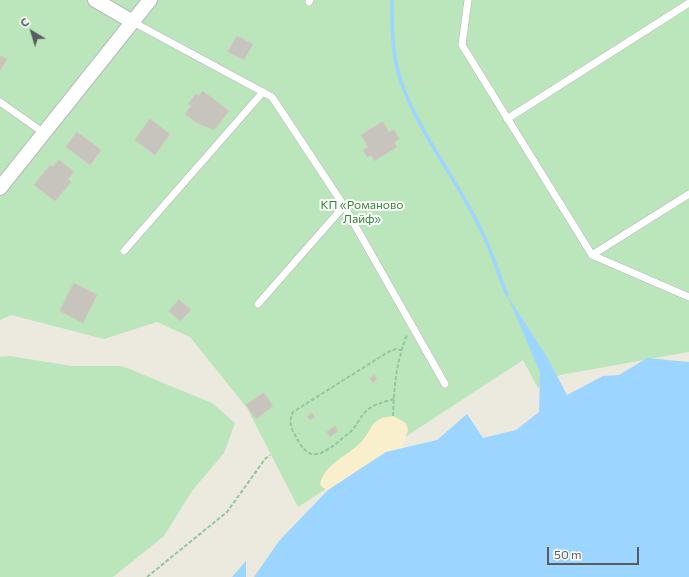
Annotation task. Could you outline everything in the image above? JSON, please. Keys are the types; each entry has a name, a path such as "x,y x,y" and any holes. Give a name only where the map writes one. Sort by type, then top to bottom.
{"street":[{"path":"96,0 133,22"},
{"path":"0,188 150,0"}],"lane":[{"path":"468,0 462,45 592,255 689,297"},
{"path":"507,119 689,3"},
{"path":"133,22 272,97 344,206 445,384"},
{"path":"124,251 263,92"},
{"path":"0,102 44,133"},
{"path":"592,255 689,194"},
{"path":"258,304 344,206"}],"path":[{"path":"393,416 395,379 401,350 408,332 413,327"},
{"path":"394,399 378,404 366,411 352,430 322,454 315,454 305,451 291,427 290,419 293,412 388,352 396,349 401,350"},
{"path":"147,577 227,512 265,459 270,455"}],"green space":[{"name":"КП «Романово Лайф»","path":"0,0 689,0 689,352 560,375 538,388 523,360 298,507 247,408 190,337 157,322 104,339 11,315 0,320"},
{"path":"10,356 72,366 122,366 212,403 235,423 224,453 192,491 164,536 113,577 0,577 0,357"}],"sand":[{"path":"393,416 406,423 408,430 402,448 386,452 328,490 322,487 320,484 327,471 332,465 361,442 375,422 381,418"}],"water":[{"path":"507,295 547,357 567,395 603,376 619,375 647,358 689,362 689,577 254,577 279,541 328,490 386,452 437,440 467,414 483,438 516,430 539,412 540,372"},
{"path":"246,561 246,577 232,577"}],"building":[{"path":"237,36 253,44 244,60 228,52"},
{"path":"0,56 7,59 0,71"},
{"path":"203,91 229,111 214,130 197,123 185,114 191,106 188,104 196,94 198,96"},
{"path":"150,119 170,134 155,155 135,140"},
{"path":"383,122 389,132 394,130 399,139 394,142 397,147 374,161 371,155 367,157 363,150 368,147 361,135"},
{"path":"77,132 101,150 90,165 66,147"},
{"path":"59,160 74,172 68,179 71,182 55,201 34,185 50,165 53,167"},
{"path":"74,283 97,295 83,323 60,311"},
{"path":"179,300 191,310 180,321 169,311"},
{"path":"374,375 377,379 373,383 370,379"},
{"path":"264,393 273,406 256,419 246,405"},
{"path":"312,413 315,417 310,420 307,417"},
{"path":"335,426 338,431 330,437 327,432"}],"waterway":[{"path":"392,0 393,33 399,77 420,123 471,210 484,236 507,295"}]}
